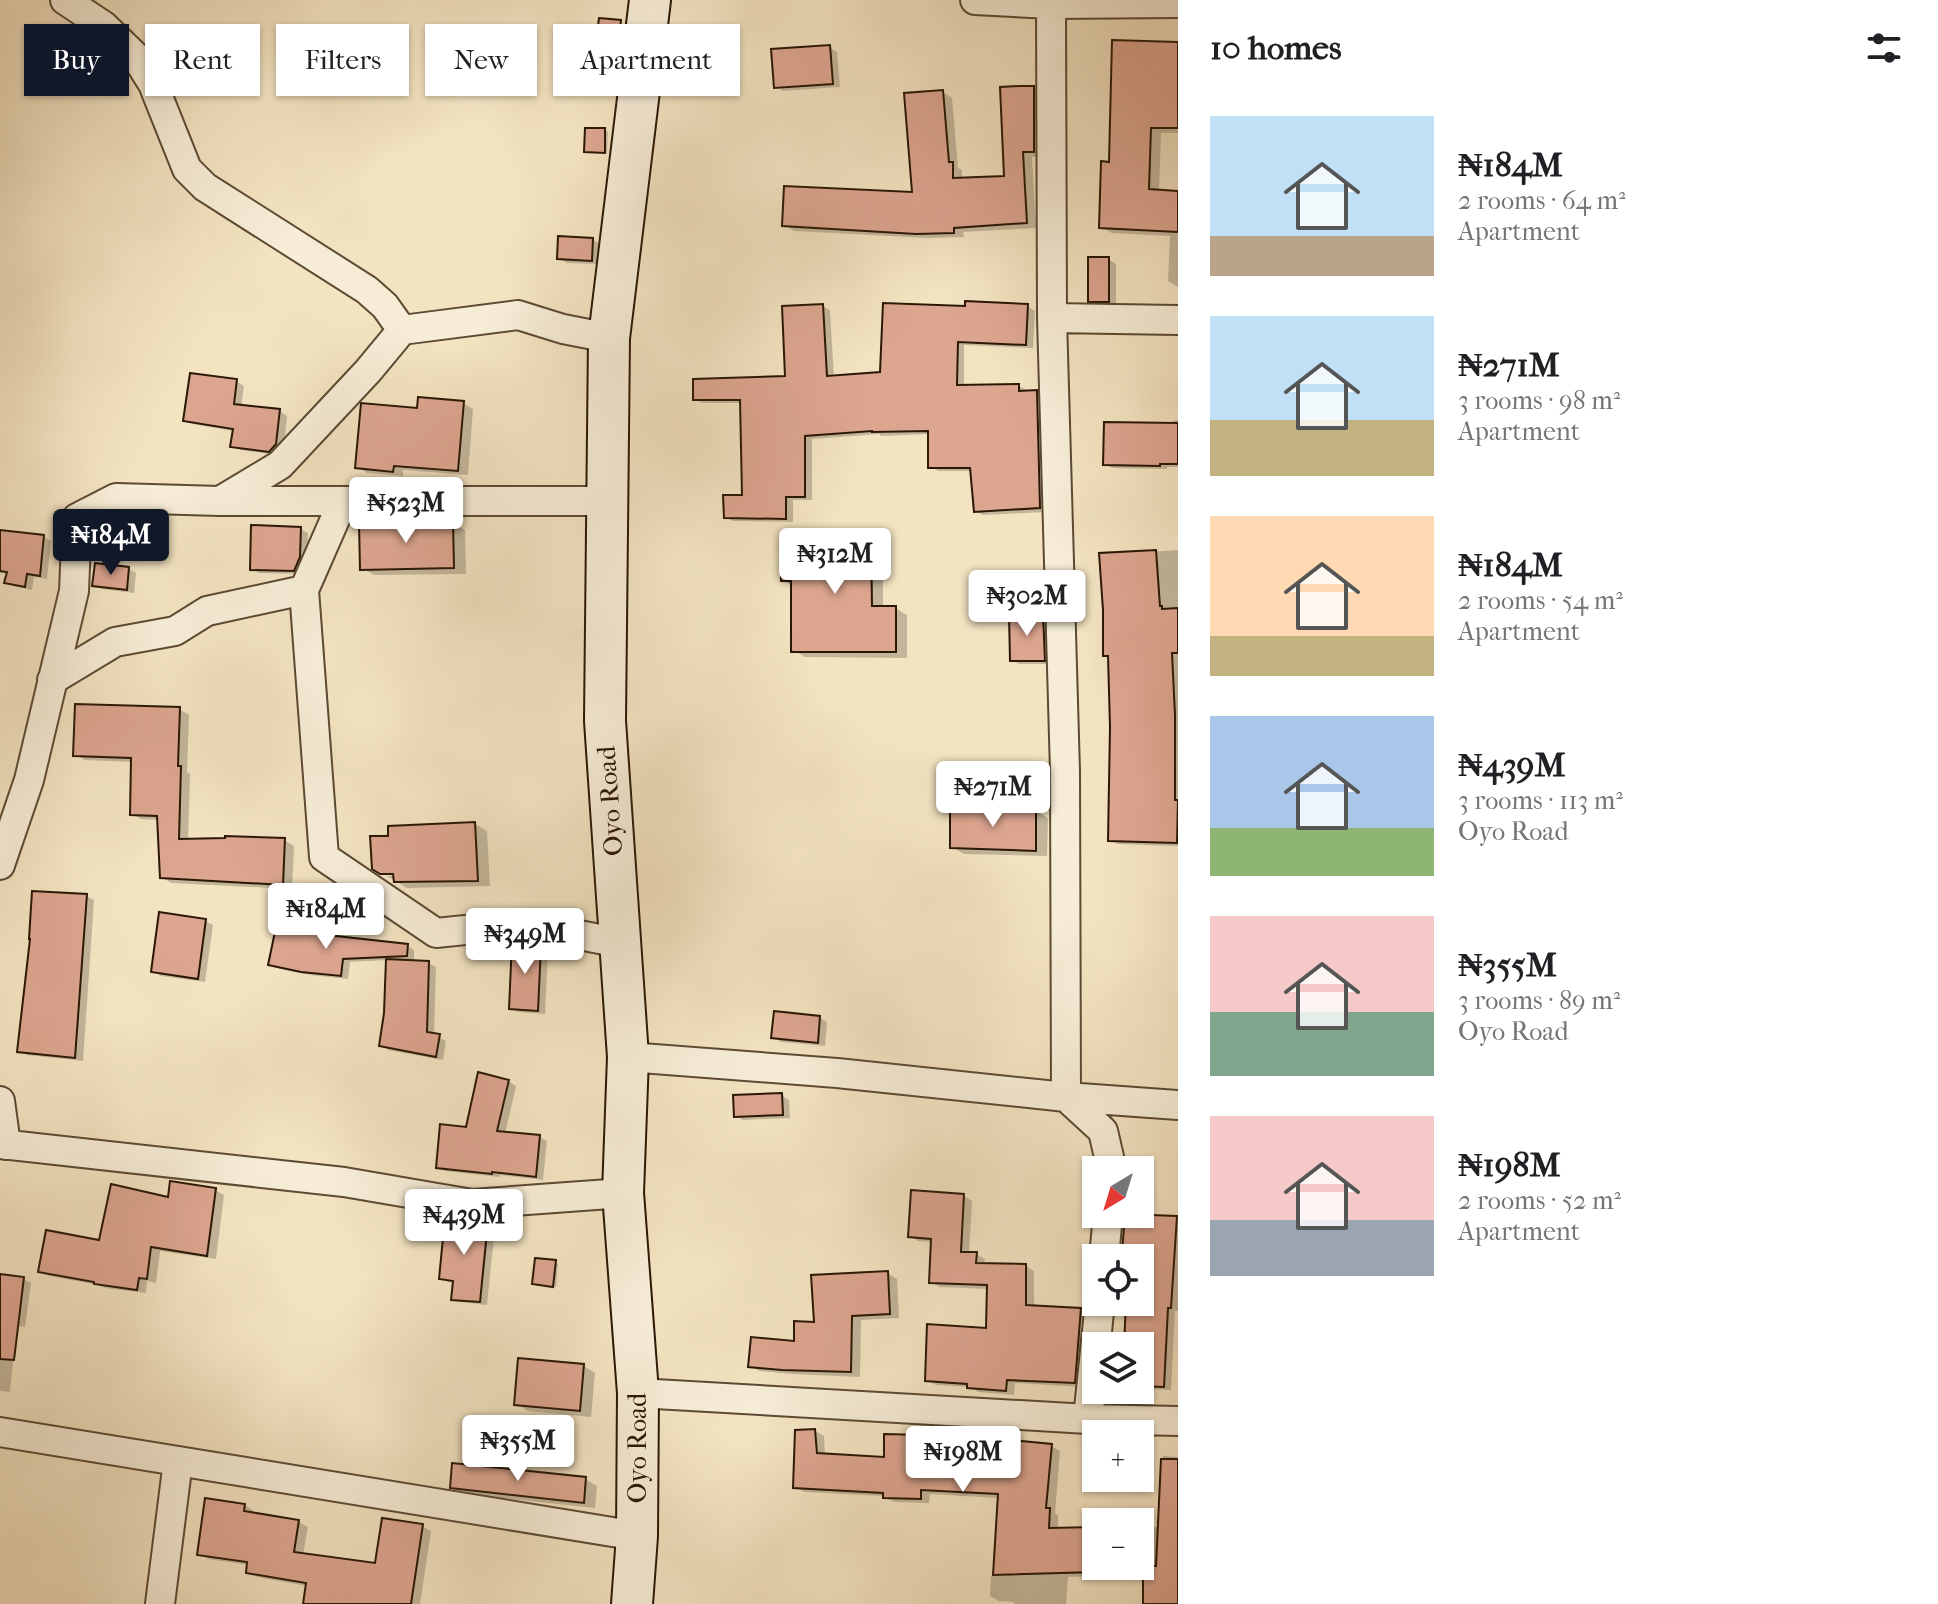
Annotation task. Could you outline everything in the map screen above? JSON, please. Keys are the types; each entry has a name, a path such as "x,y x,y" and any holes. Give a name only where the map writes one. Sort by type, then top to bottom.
{"street":[{"path":"65,0 104,26 136,57 153,84 187,169 205,187 367,290 385,306 402,330"},
{"name":"Oyo Road","path":"632,1604 637,1536 638,1393 623,1193 628,1057 605,721 607,501 609,338 650,0"},
{"path":"975,0 1051,4 1178,3"},
{"path":"1051,4 1052,318 1065,772 1066,1097 1103,1131 1109,1156"},
{"path":"220,501 280,465 402,330 518,315 563,329 609,338"},
{"path":"1052,318 1178,320"},
{"path":"0,865 29,780 74,591 77,518 116,498 607,501"},
{"path":"343,501 304,590 324,857 436,933 523,924 620,943"},
{"path":"52,680 115,642 175,631 207,611 304,590"},
{"path":"628,1057 1178,1105"},
{"path":"0,1101 3,1145 344,1182 472,1204 623,1193"},
{"path":"1088,1419 1099,1316"},
{"path":"638,1393 1088,1419 1178,1421"},
{"path":"0,1432 637,1536"},
{"path":"160,1604 178,1461"}],"building":[{"path":"599,18 621,20 620,24 598,24"},
{"path":"1112,40 1178,42 1178,128 1151,128 1149,189 1178,191 1178,232 1099,228 1101,161 1109,162"},
{"path":"830,45 833,84 774,88 771,49"},
{"path":"1034,86 1034,152 1023,152 1027,223 954,228 954,233 916,234 782,226 784,186 912,192 904,93 943,90 953,178 1004,176 1000,87"},
{"path":"585,128 605,128 605,153 584,152"},
{"path":"558,236 593,238 592,261 557,259"},
{"path":"1088,257 1109,257 1109,302 1088,302"},
{"path":"965,301 1028,304 1026,345 958,342 957,385 1019,384 1019,391 1037,390 1040,508 974,512 970,468 928,468 928,431 872,431 805,436 805,497 786,497 786,519 724,518 723,495 742,495 740,400 693,400 693,379 785,376 782,306 823,304 827,376 880,372 883,303 965,306"},
{"path":"190,373 237,379 234,404 280,409 276,444 269,452 230,447 233,429 183,421"},
{"path":"418,397 464,401 458,471 394,466 393,472 355,468 361,403 417,408"},
{"path":"1104,422 1178,423 1178,464 1103,465"},
{"path":"453,521 454,568 360,570 359,522"},
{"path":"251,525 301,527 300,557 294,571 250,570"},
{"path":"0,530 44,535 40,576 27,574 25,587 4,583 7,572 0,571"},
{"path":"780,536 871,537 872,606 896,606 896,652 791,652 791,581 781,581"},
{"path":"1156,550 1160,606 1162,609 1178,608 1178,653 1172,653 1177,843 1108,841 1108,656 1103,656 1099,553"},
{"path":"95,563 129,567 127,590 92,586"},
{"path":"1009,614 1043,614 1045,661 1010,661"},
{"path":"75,704 180,707 179,839 225,836 285,838 283,885 160,878 157,816 130,815 131,758 73,756"},
{"path":"950,807 1036,809 1036,851 950,848"},
{"path":"475,822 478,881 394,882 393,874 380,874 372,869 370,836 388,836 388,826"},
{"path":"32,891 87,894 75,1058 17,1052 30,939"},
{"path":"159,912 206,919 198,979 151,972"},
{"path":"276,927 408,944 407,956 343,959 341,976 268,965"},
{"path":"512,942 541,945 538,1011 509,1009"},
{"path":"386,959 429,961 427,1032 440,1034 436,1057 379,1046"},
{"path":"774,1011 820,1016 818,1043 771,1038"},
{"path":"478,1072 509,1080 497,1131 540,1135 536,1177 436,1168 440,1124 466,1127"},
{"path":"782,1093 783,1115 734,1117 733,1095"},
{"path":"170,1181 216,1188 207,1256 151,1247 147,1279 139,1278 137,1290 38,1272 46,1230 99,1240 111,1184 168,1197"},
{"path":"911,1190 964,1194 961,1252 977,1252 976,1263 1026,1264 1026,1305 1081,1308 1075,1383 1007,1380 1006,1391 925,1381 927,1324 986,1328 987,1285 929,1283 931,1239 908,1237"},
{"path":"1154,1215 1177,1216 1164,1387 1154,1387 1154,1332 1125,1332 1125,1316 1154,1316 1154,1244 1123,1244 1124,1228 1154,1228"},
{"path":"445,1217 488,1222 480,1302 451,1300 453,1281 439,1279"},
{"path":"535,1258 556,1260 553,1287 532,1284"},
{"path":"888,1271 890,1314 852,1316 851,1372 748,1367 751,1337 794,1341 794,1321 814,1322 811,1275"},
{"path":"0,1274 24,1277 14,1360 0,1359"},
{"path":"518,1358 584,1364 580,1411 514,1405"},
{"path":"815,1429 817,1453 884,1457 884,1434 923,1435 922,1454 1001,1458 1002,1439 1052,1444 1046,1508 1050,1508 1049,1528 1082,1527 1082,1572 993,1575 998,1494 921,1490 921,1499 883,1498 883,1493 793,1488 795,1430"},
{"path":"1161,1459 1178,1459 1178,1604 1143,1604 1143,1580 1154,1580"},
{"path":"452,1463 586,1477 584,1503 450,1488"},
{"path":"205,1498 245,1504 244,1511 299,1520 294,1552 375,1563 382,1518 423,1524 411,1604 303,1604 306,1583 246,1573 247,1562 197,1555"}]}
